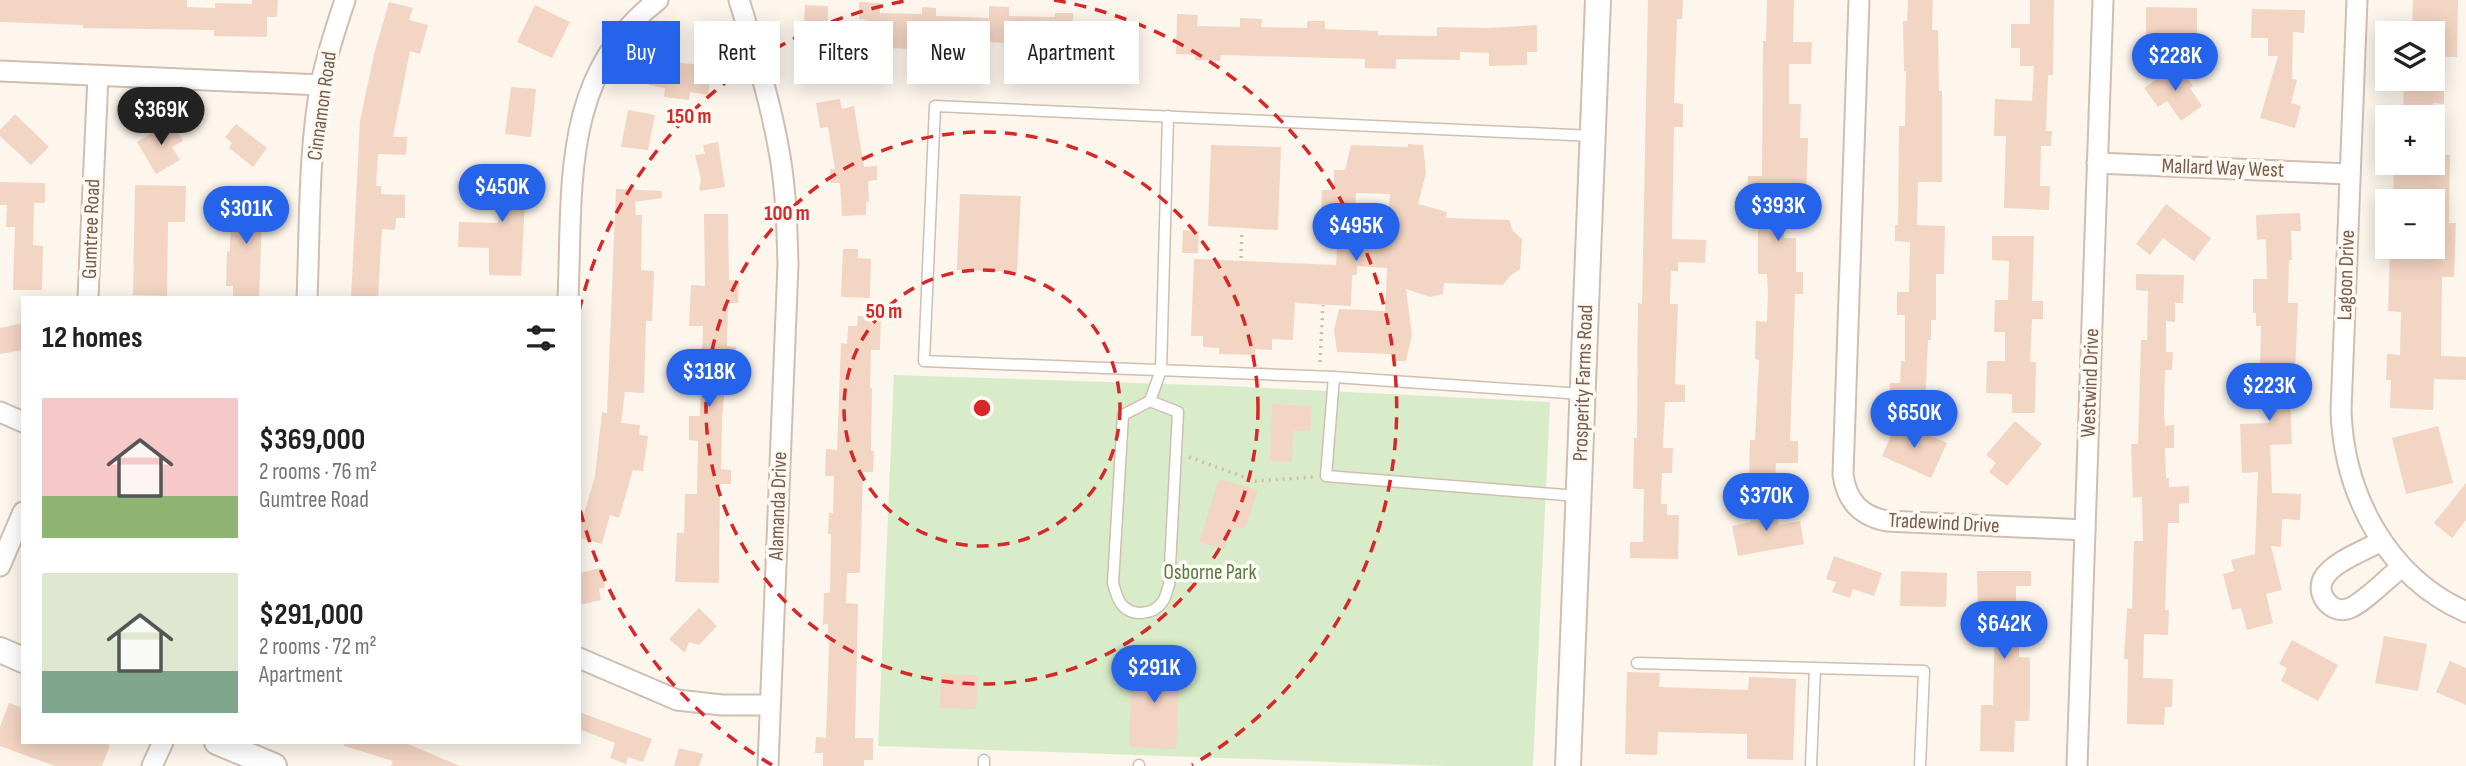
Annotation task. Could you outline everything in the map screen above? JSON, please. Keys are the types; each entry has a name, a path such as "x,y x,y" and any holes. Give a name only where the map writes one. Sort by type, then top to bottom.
{"street":[{"name":"Cinnamon Road","path":"307,296 313,152 321,85 345,0"},
{"path":"568,296 575,148 580,117 590,88 604,61 626,30 658,0"},
{"name":"Alamanda Drive","path":"739,0 771,107 787,211 788,264 768,766"},
{"name":"Prosperity Farms Road","path":"1568,766 1598,0"},
{"name":"Tradewind Drive","path":"1859,0 1843,461 1845,489 1861,512 1873,519 2085,530"},
{"name":"Westwind Drive","path":"2077,766 2103,0"},
{"name":"Lagoon Drive","path":"2357,0 2342,427 2345,457 2354,487 2381,541 2402,566 2435,594 2466,612"},
{"path":"0,71 321,85"},
{"name":"Gumtree Road","path":"88,296 97,76"},
{"name":"Mallard Way West","path":"2097,163 2350,174"},
{"path":"0,412 21,421"},
{"path":"0,566 21,517"},
{"path":"2381,541 2331,570 2323,579 2321,587 2324,599 2332,608 2342,611 2353,607 2402,566"},
{"path":"0,650 21,659"},
{"path":"581,659 677,699 722,705 770,705"},
{"path":"152,766 162,744"},
{"path":"222,744 274,766"}],"lane":[{"path":"1583,394 1320,376 923,361 935,106 1593,136"},
{"path":"1150,401 1178,412 1169,584 1163,602 1150,612 1137,613 1124,608 1117,598 1113,583 1122,428 1123,415 1150,401 1161,370 1168,116"},
{"path":"1334,377 1326,476 1579,496"},
{"path":"1636,663 1924,671 1920,766"},
{"path":"1811,766 1815,668"}],"path":[{"path":"1241,258 1242,230"},
{"path":"1320,376 1323,305"},
{"path":"1176,452 1255,481 1326,476"}],"green space":[{"name":"Osborne Park","path":"894,375 1227,386 1550,402 1533,766 1446,766 878,746"}],"building":[{"path":"0,0 187,0 187,7 215,8 215,3 252,4 252,0 278,0 277,17 267,17 267,37 214,36 214,30 83,28 83,25 0,22"},
{"path":"1648,0 1683,0 1682,19 1677,19 1674,103 1683,104 1683,127 1674,127 1672,239 1706,240 1705,263 1678,262 1678,271 1671,271 1670,304 1678,304 1675,384 1685,385 1685,402 1665,402 1663,448 1673,448 1672,473 1662,473 1661,504 1667,504 1667,515 1679,515 1678,559 1630,558 1630,542 1643,542 1644,489 1633,489 1634,438 1637,438 1638,303 1642,304"},
{"path":"1767,0 1794,0 1793,42 1812,42 1811,64 1789,64 1789,104 1801,104 1800,138 1808,138 1806,199 1785,199 1784,238 1796,238 1796,272 1803,272 1803,294 1795,294 1790,441 1798,441 1798,463 1776,463 1775,484 1749,483 1750,440 1755,440 1759,360 1755,359 1756,321 1767,322 1768,293 1767,274 1758,274 1758,202 1747,202 1748,176 1762,176 1763,41 1766,41"},
{"path":"1908,0 1933,0 1932,30 1938,30 1939,91 1942,91 1942,182 1918,182 1917,225 1945,226 1944,274 1936,274 1936,320 1931,320 1931,340 1928,340 1925,408 1889,407 1890,383 1900,383 1901,361 1905,361 1905,315 1897,315 1897,292 1909,292 1910,242 1895,241 1895,225 1898,225 1899,126 1905,126 1903,21 1907,21"},
{"path":"2030,0 2054,0 2053,75 2048,75 2046,131 2052,131 2051,146 2041,146 2040,186 2050,186 2049,210 2004,208 2006,136 1994,136 1995,99 2032,101 2034,66 2020,66 2020,48 2011,48 2011,24 2030,24"},
{"path":"2413,0 2458,0 2457,57 2445,57 2445,21 2412,21"},
{"path":"389,2 413,8 409,20 428,25 420,54 410,51 393,137 407,137 406,155 378,154 376,186 381,186 381,194 405,195 405,218 396,218 395,230 382,229 378,296 351,296 360,121 374,54"},
{"path":"859,2 880,3 880,13 922,14 922,7 936,8 936,16 989,18 989,6 1009,7 1009,16 1055,17 1055,13 1073,13 1073,21 1004,21 1004,43 990,42 990,21 907,21 907,49 893,48 893,21 859,19"},
{"path":"535,5 570,22 552,58 517,42"},
{"path":"805,5 828,6 828,21 804,21"},
{"path":"2146,7 2197,8 2197,35 2205,36 2205,53 2146,53"},
{"path":"2252,9 2305,10 2304,33 2293,32 2292,79 2297,80 2291,103 2301,106 2295,128 2260,118 2278,56 2268,56 2268,38 2251,38"},
{"path":"1177,14 1198,15 1197,26 1240,27 1240,18 1262,19 1261,27 1307,28 1307,21 1325,21 1325,29 1378,31 1378,35 1437,36 1437,27 1537,25 1537,52 1527,52 1527,65 1489,66 1489,53 1460,52 1460,60 1396,59 1396,69 1365,68 1365,59 1221,55 1220,61 1195,60 1195,55 1176,54"},
{"path":"680,63 694,64 694,84 710,84 708,95 690,92 689,100 664,97 665,88 649,85 680,84"},
{"path":"2178,65 2193,86 2190,88 2202,106 2181,121 2167,101 2158,107 2144,88"},
{"path":"511,87 536,89 531,137 505,134"},
{"path":"2404,91 2444,91 2444,104 2403,105"},
{"path":"840,99 842,109 854,106 864,167 877,166 877,180 868,181 869,202 866,202 866,215 842,216 840,183 831,183 830,169 835,169 828,127 820,128 816,103"},
{"path":"628,110 655,115 648,150 621,147"},
{"path":"15,114 49,147 31,165 0,136 0,130"},
{"path":"171,121 183,141 172,147 180,160 156,174 137,142"},
{"path":"236,124 267,148 253,167 229,148 232,143 225,137"},
{"path":"718,142 725,187 699,191 701,179 695,155 705,154 703,145"},
{"path":"1408,144 1423,145 1426,173 1418,204 1447,212 1446,218 1509,220 1513,231 1522,239 1520,269 1503,285 1444,283 1443,294 1430,297 1406,289 1412,335 1406,361 1392,361 1392,354 1337,352 1334,330 1339,309 1385,311 1387,268 1357,266 1357,275 1352,275 1351,306 1295,303 1293,340 1272,339 1272,350 1255,349 1255,355 1219,354 1219,348 1203,347 1203,336 1191,336 1194,259 1336,265 1338,232 1314,231 1314,214 1321,214 1322,190 1334,190 1334,170 1345,170 1351,145 1408,147","holes":["1356,193 1390,194 1388,231 1357,230 1357,221 1354,221"]},
{"path":"1211,145 1281,147 1278,230 1208,226"},
{"path":"2445,155 2450,155 2449,223 2456,223 2454,277 2442,277 2441,356 2466,357 2466,380 2434,379 2433,410 2390,408 2391,380 2386,380 2387,354 2400,355 2401,312 2388,311 2390,259 2445,259 2445,189 2393,189 2394,175 2445,175"},
{"path":"496,164 527,165 521,276 489,275 489,248 458,247 459,222 498,223 499,189 495,189"},
{"path":"0,182 45,183 45,203 34,203 33,245 43,246 42,290 13,290 15,227 6,227 7,205 0,205"},
{"path":"135,185 186,186 185,222 168,222 167,296 133,295"},
{"path":"616,189 662,191 662,198 635,202 636,215 642,215 641,270 654,271 652,321 646,321 644,393 625,392 621,423 640,425 639,435 648,436 643,471 633,470 619,518 610,515 602,544 581,539 581,524 595,476 602,412 607,413"},
{"path":"239,190 263,191 259,296 233,296 233,286 226,286 231,207 238,207"},
{"path":"960,194 1021,196 1017,272 957,270"},
{"path":"2166,204 2211,238 2194,261 2163,238 2150,255 2136,244"},
{"path":"2300,213 2301,231 2291,231 2292,260 2289,260 2288,303 2298,303 2294,397 2290,397 2292,444 2270,445 2272,493 2301,494 2300,520 2282,519 2281,547 2271,546 2282,590 2266,594 2273,623 2247,630 2241,608 2232,610 2223,574 2234,571 2231,560 2255,554 2258,472 2242,473 2240,424 2269,423 2270,372 2260,372 2261,326 2256,326 2256,313 2253,313 2253,279 2267,279 2266,239 2257,240 2256,215"},
{"path":"704,214 728,214 729,280 739,281 738,303 728,303 727,346 736,347 735,377 726,376 722,420 721,469 731,470 731,484 720,484 719,583 675,582 677,533 684,533 685,494 697,494 698,441 689,440 689,416 700,416 703,326 689,326 691,285 705,286"},
{"path":"1183,230 1199,231 1198,253 1182,253"},
{"path":"1992,236 2034,236 2032,301 2043,301 2043,319 2032,319 2030,362 2036,362 2035,413 2012,413 2012,394 1986,393 1987,361 2005,361 2005,332 1994,332 1995,300 2008,300 2009,261 1992,260"},
{"path":"843,249 858,249 858,258 871,259 870,298 841,297"},
{"path":"2136,274 2184,275 2183,303 2175,303 2175,322 2166,321 2166,352 2173,352 2172,370 2165,370 2164,414 2165,426 2174,425 2174,448 2165,448 2166,478 2169,478 2169,487 2189,486 2189,503 2179,504 2179,523 2168,523 2165,610 2169,610 2168,635 2144,634 2143,678 2173,679 2172,707 2165,707 2164,725 2127,724 2128,659 2124,659 2127,608 2132,609 2134,541 2143,541 2142,497 2133,498 2131,444 2138,444 2141,340 2147,340 2148,291 2136,290"},
{"path":"858,316 881,317 880,350 871,350 873,472 863,472 860,573 847,573 846,603 858,604 855,738 873,738 873,760 864,760 864,766 823,766 823,753 815,753 816,737 826,738 829,645 828,624 823,624 824,593 830,593 831,534 828,534 829,513 833,513 834,476 825,476 826,449 837,450 841,343 847,344 848,326 857,326"},
{"path":"21,323 21,350 0,354 0,328"},
{"path":"1272,404 1312,406 1310,431 1293,431 1292,462 1270,461"},
{"path":"2015,421 2042,444 2007,486 1989,472 1996,463 1986,455"},
{"path":"1897,422 1947,443 1931,478 1882,456"},
{"path":"2438,426 2453,483 2406,494 2392,438"},
{"path":"1219,479 1258,490 1245,529 1233,526 1224,549 1199,542"},
{"path":"2466,483 2466,520 2452,538 2434,523"},
{"path":"1775,505 1779,525 1800,521 1804,544 1738,556 1732,526 1751,522 1748,510"},
{"path":"1834,556 1882,573 1874,596 1853,589 1850,598 1832,592 1836,582 1826,579"},
{"path":"601,568 605,587 599,589 601,600 581,605 581,573"},
{"path":"1901,571 1947,573 1946,607 1900,606"},
{"path":"1977,571 2031,571 2031,586 2016,586 2016,638 2019,638 2019,657 2030,658 2030,706 2029,721 2015,721 2014,752 1980,751 1981,705 1993,705 1995,615 1978,615"},
{"path":"699,608 717,626 699,645 689,642 685,653 669,639"},
{"path":"2384,636 2427,644 2418,691 2375,683"},
{"path":"2292,640 2338,665 2318,701 2281,681 2287,668 2279,664"},
{"path":"1132,661 1180,663 1176,749 1129,747"},
{"path":"2450,661 2466,668 2466,705 2436,692"},
{"path":"1627,672 1660,673 1659,687 1748,690 1749,677 1796,679 1793,760 1747,759 1747,734 1658,732 1657,755 1625,754"},
{"path":"941,674 978,675 976,709 940,708"},
{"path":"9,703 21,707 21,744 110,745 102,766 55,766 0,746 0,727"},
{"path":"581,713 652,739 643,762 628,757 626,764 610,758 615,743 581,730"},
{"path":"408,744 460,766 391,766 393,761 344,746"},
{"path":"679,748 703,754 699,766 674,766"}]}
